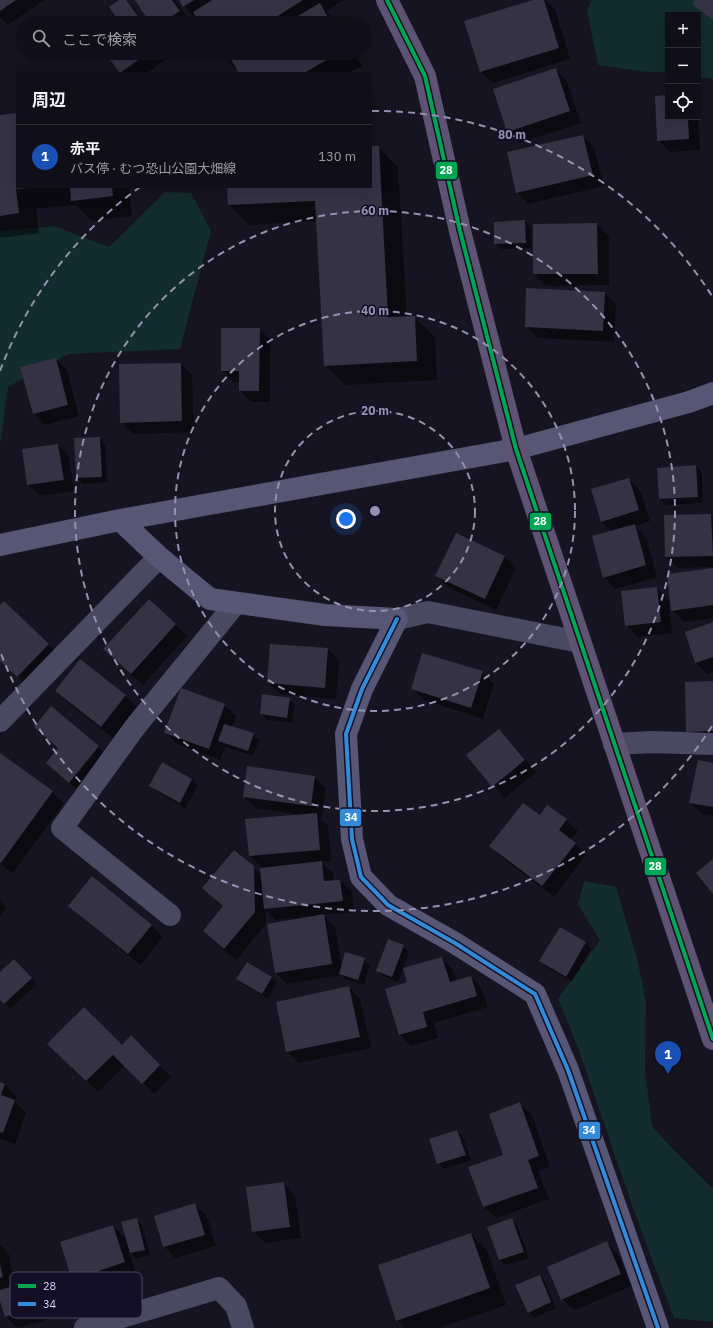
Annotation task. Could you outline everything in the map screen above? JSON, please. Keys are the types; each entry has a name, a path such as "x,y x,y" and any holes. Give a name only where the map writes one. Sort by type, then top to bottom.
{"main road":[{"path":"388,0 425,76 460,231 516,449 713,1039"}],"street":[{"path":"0,545 120,520 516,449 689,402 713,393"},
{"path":"120,520 159,557 210,599 325,615 397,619 428,612 580,642"},
{"path":"0,721 159,557"},
{"path":"170,915 62,828 135,727 236,603"},
{"path":"397,619 362,689 346,734 352,839 361,877 388,905 455,943 535,994 568,1070 658,1328"},
{"path":"614,744 652,742 713,744"},
{"path":"142,1311 219,1288 236,1306 243,1328"},
{"path":"85,1328 118,1318"}],"green space":[{"path":"592,0 713,0 713,79 701,77 701,12 665,12 665,72 646,72 598,65 587,10"},
{"path":"165,192 191,193 211,231 180,349 68,354 8,387 0,446 0,231 54,226 109,247"},
{"path":"584,881 616,887 637,958 646,1002 645,1071 652,1126 713,1189 713,1322 674,1318 634,1211 577,1045 558,999 600,940 578,904"}],"building":[{"path":"0,0 16,0 0,11"},
{"path":"119,0 126,0 138,16 115,16 109,7"},
{"path":"135,0 172,0 180,11 172,16 145,16"},
{"path":"179,0 194,0 183,7"},
{"path":"212,0 303,0 278,16 196,16 193,12"},
{"path":"533,0 544,0 559,48 480,72 464,21"},
{"path":"695,0 713,0 713,20 692,4"},
{"path":"320,3 327,16 298,16"},
{"path":"110,60 138,60 121,72 119,72"},
{"path":"231,60 327,60 306,72 238,72"},
{"path":"556,68 570,111 507,132 493,89"},
{"path":"665,95 665,120 688,120 689,139 657,141 655,96"},
{"path":"16,113 16,188 29,188 16,189 19,213 0,216 0,115"},
{"path":"583,135 593,175 516,193 507,152"},
{"path":"372,146 379,146 388,317 415,316 417,361 324,366 315,201 228,205 227,188 372,188"},
{"path":"70,188 112,188 113,196 71,201"},
{"path":"525,220 526,243 494,244 494,222"},
{"path":"597,223 598,274 533,274 533,224"},
{"path":"526,288 605,292 603,331 525,327"},
{"path":"221,328 260,328 259,391 239,391 239,371 221,371"},
{"path":"56,358 68,405 33,414 20,367"},
{"path":"181,363 182,421 120,423 119,364"},
{"path":"100,437 102,477 76,478 74,438"},
{"path":"58,444 64,480 27,485 22,449"},
{"path":"696,465 698,497 659,499 657,468"},
{"path":"629,478 639,510 601,522 591,489"},
{"path":"711,514 713,556 665,557 664,515"},
{"path":"635,524 646,565 603,578 592,536"},
{"path":"456,533 505,556 485,599 435,576"},
{"path":"713,568 713,605 671,611 667,574"},
{"path":"657,587 661,622 625,626 621,591"},
{"path":"149,599 176,624 131,674 103,649"},
{"path":"4,601 49,644 17,677 0,661 0,605"},
{"path":"713,622 713,657 695,663 685,632"},
{"path":"270,644 328,648 325,688 267,683"},
{"path":"422,653 483,671 471,708 411,689"},
{"path":"80,659 126,695 101,727 55,691"},
{"path":"713,681 713,731 686,732 685,682"},
{"path":"181,688 225,704 209,749 164,733"},
{"path":"262,694 290,698 287,718 260,714"},
{"path":"51,706 99,746 69,783 46,763 58,748 34,727"},
{"path":"224,724 254,733 248,751 218,741"},
{"path":"499,729 525,760 492,787 466,755"},
{"path":"0,753 53,791 1,863 0,862"},
{"path":"698,760 713,763 713,807 689,803"},
{"path":"162,762 192,779 180,803 149,786"},
{"path":"247,766 315,776 311,806 243,797"},
{"path":"523,803 540,815 547,805 567,819 559,830 576,843 542,886 489,846"},
{"path":"317,813 320,850 249,856 245,819"},
{"path":"234,850 254,866 255,912 224,949 203,931 223,906 202,888"},
{"path":"713,859 713,894 696,873"},
{"path":"322,861 324,881 340,880 343,901 264,909 260,868"},
{"path":"92,876 152,925 128,954 68,906"},
{"path":"324,914 332,964 275,973 267,924"},
{"path":"560,927 586,942 566,977 539,961"},
{"path":"388,939 404,945 392,977 376,971"},
{"path":"345,952 365,958 358,980 339,974"},
{"path":"442,957 450,982 471,976 477,996 423,1012 427,1027 399,1035 385,989 407,982 403,968"},
{"path":"14,959 32,978 4,1004 0,1000 0,972"},
{"path":"247,962 272,977 262,994 236,979"},
{"path":"349,986 360,1037 286,1052 276,1002"},
{"path":"84,1007 122,1045 131,1035 160,1065 142,1084 113,1055 86,1081 47,1044"},
{"path":"0,1082 5,1084 1,1095 15,1100 3,1133 0,1132"},
{"path":"520,1102 539,1156 528,1160 538,1188 483,1207 468,1167 503,1155 489,1114"},
{"path":"457,1130 466,1155 437,1164 429,1139"},
{"path":"284,1182 290,1227 252,1232 246,1187"},
{"path":"195,1203 205,1235 163,1247 154,1216"},
{"path":"137,1218 145,1250 130,1253 121,1222"},
{"path":"512,1218 524,1252 499,1260 487,1227"},
{"path":"113,1225 125,1262 96,1272 69,1272 60,1242"},
{"path":"471,1233 490,1288 396,1321 378,1265"},
{"path":"607,1241 621,1274 561,1300 547,1267"},
{"path":"0,1264 3,1277 0,1278"},
{"path":"540,1275 551,1302 528,1313 515,1285"},
{"path":"10,1287 10,1316 5,1317 0,1301 0,1290"}],"transit line":[{"name":"28","path":"387,0 425,76 460,231 516,449 713,1039"},
{"name":"34","path":"397,619 362,689 346,734 352,839 361,877 388,905 455,943 535,994 568,1070 658,1328"}],"place":[{"name":"赤平","path":"668,1074"}]}
